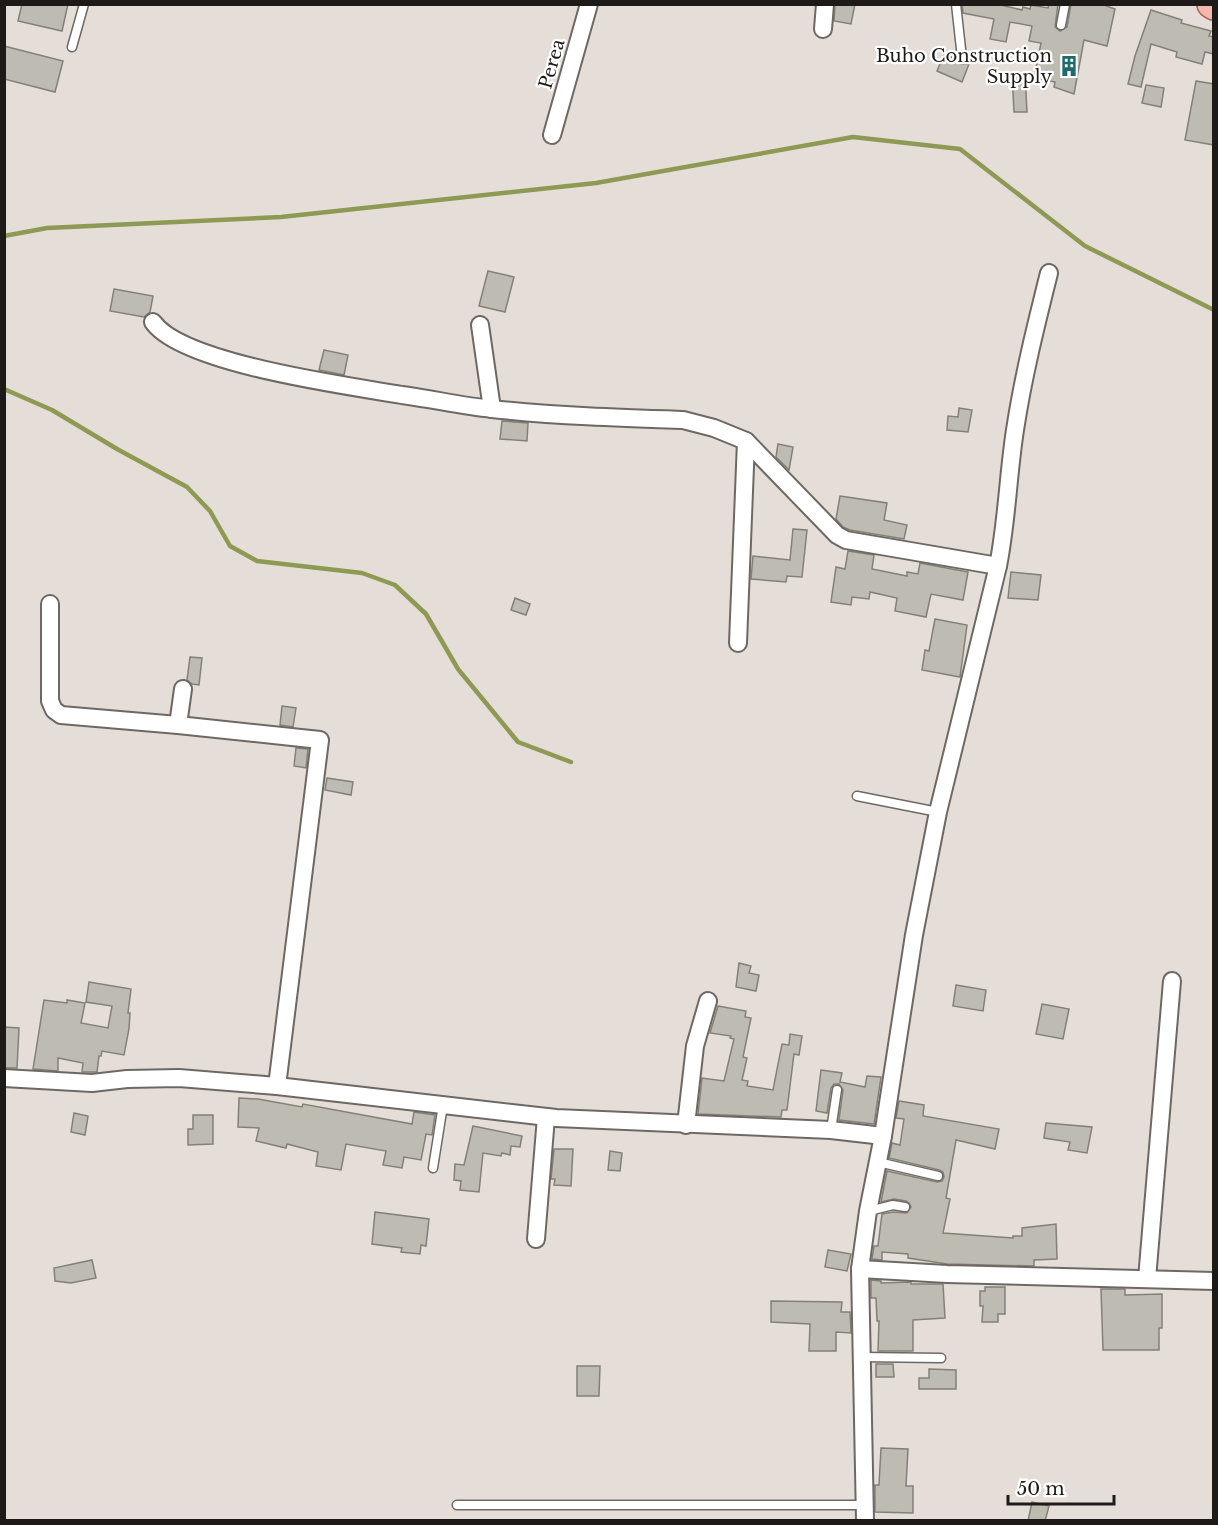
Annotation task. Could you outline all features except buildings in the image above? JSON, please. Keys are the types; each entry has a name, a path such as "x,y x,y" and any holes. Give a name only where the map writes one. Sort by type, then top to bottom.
{"street":[{"name":"Perea","path":"552,135 589,4"},
{"path":"823,29 825,4"},
{"path":"864,1513 860,1269 868,1211 883,1136 914,935 938,812 998,566 1005,526 1015,430 1049,273"},
{"path":"153,321 159,331 168,337 210,354 272,372 492,409 683,420 714,428 746,441 802,496 837,535 846,540 998,566"},
{"path":"480,325 492,409"},
{"path":"738,643 746,441"},
{"path":"50,603 50,701 54,710 61,715 320,740 277,1086"},
{"path":"178,725 183,689"},
{"path":"1147,1279 1172,981"},
{"path":"686,1125 695,1046 708,1001"},
{"path":"4,1078 92,1083 127,1079 179,1078 277,1086 546,1117 831,1130 883,1136"},
{"path":"536,1239 546,1117"},
{"path":"860,1269 947,1275 1214,1281"}],"lane":[{"path":"72,47 84,4"},
{"path":"956,4 962,58"},
{"path":"1061,25 1065,4"},
{"path":"857,796 938,812"},
{"path":"831,1130 837,1090"},
{"path":"433,1168 443,1105"},
{"path":"878,1161 938,1176"},
{"path":"868,1211 893,1205 905,1207"},
{"path":"860,1357 941,1358"},
{"path":"457,1505 864,1513"}],"waterway":[{"path":"4,236 47,228 281,217 596,183 853,137 960,149 1085,246 1214,310"},
{"path":"4,389 52,410 187,487 210,511 230,546 257,561 362,573 395,585 426,614 458,669 518,742 571,762"}],"place":[{"name":"Buho Construction Supply","path":"1069,66"}]}
